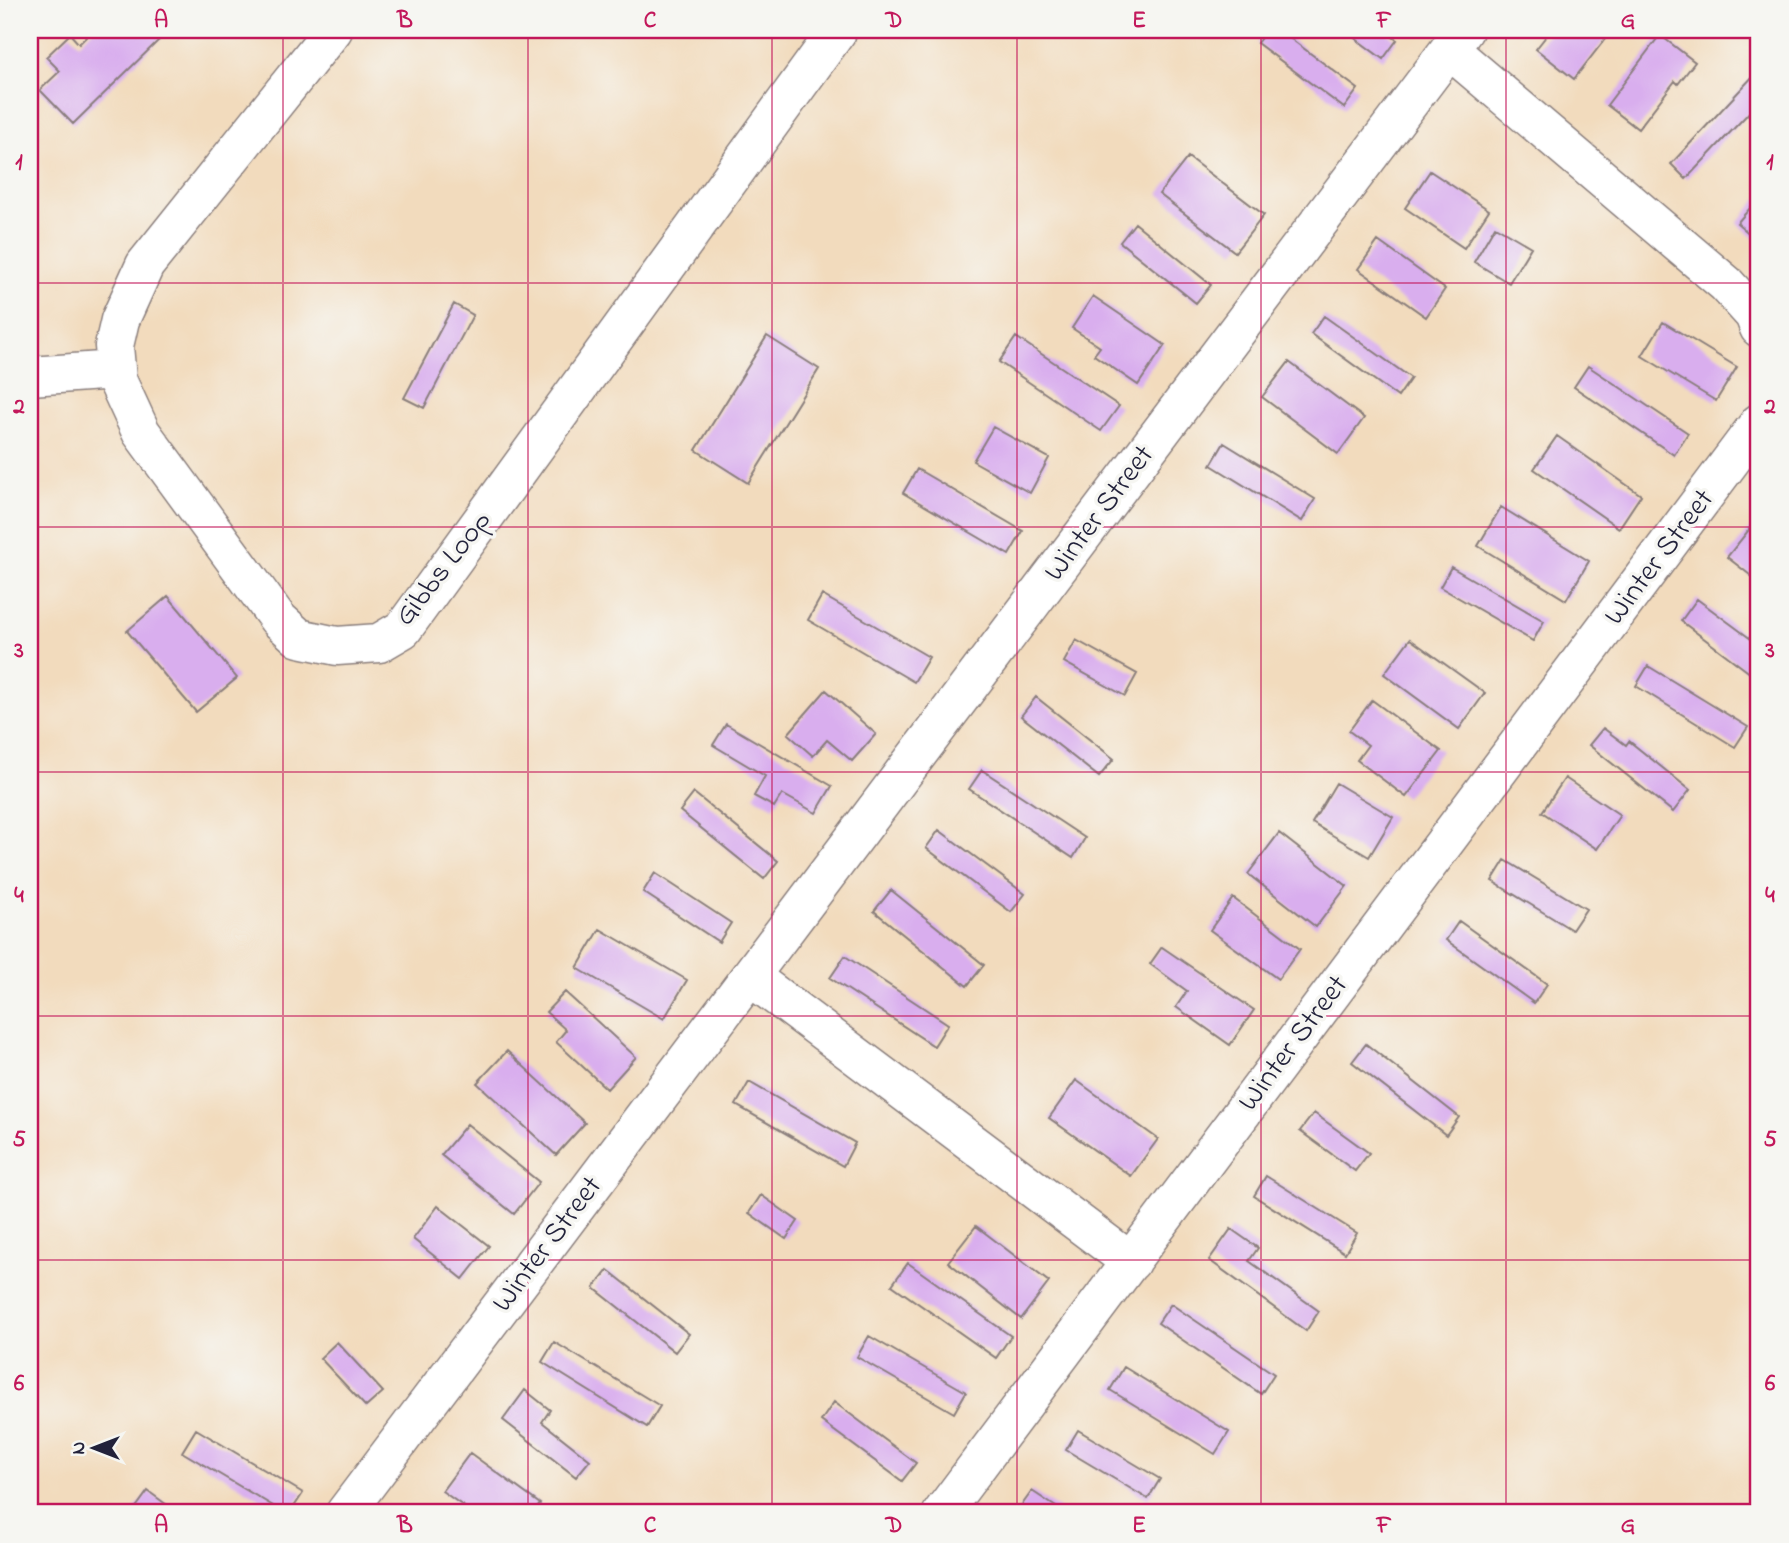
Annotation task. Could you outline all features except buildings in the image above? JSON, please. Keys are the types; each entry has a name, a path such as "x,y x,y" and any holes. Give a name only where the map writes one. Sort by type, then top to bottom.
{"street":[{"name":"Gibbs Loop","path":"333,30 145,265 120,320 114,346 117,380 141,432 278,619 299,638 337,646 379,643 403,629 838,30"},
{"name":"Winter Street","path":"345,1513 1457,40 1726,284 1754,315 1759,328"},
{"path":"30,376 116,370"},
{"name":"Winter Street","path":"942,1513 1759,423"},
{"path":"751,977 1131,1262"}]}
